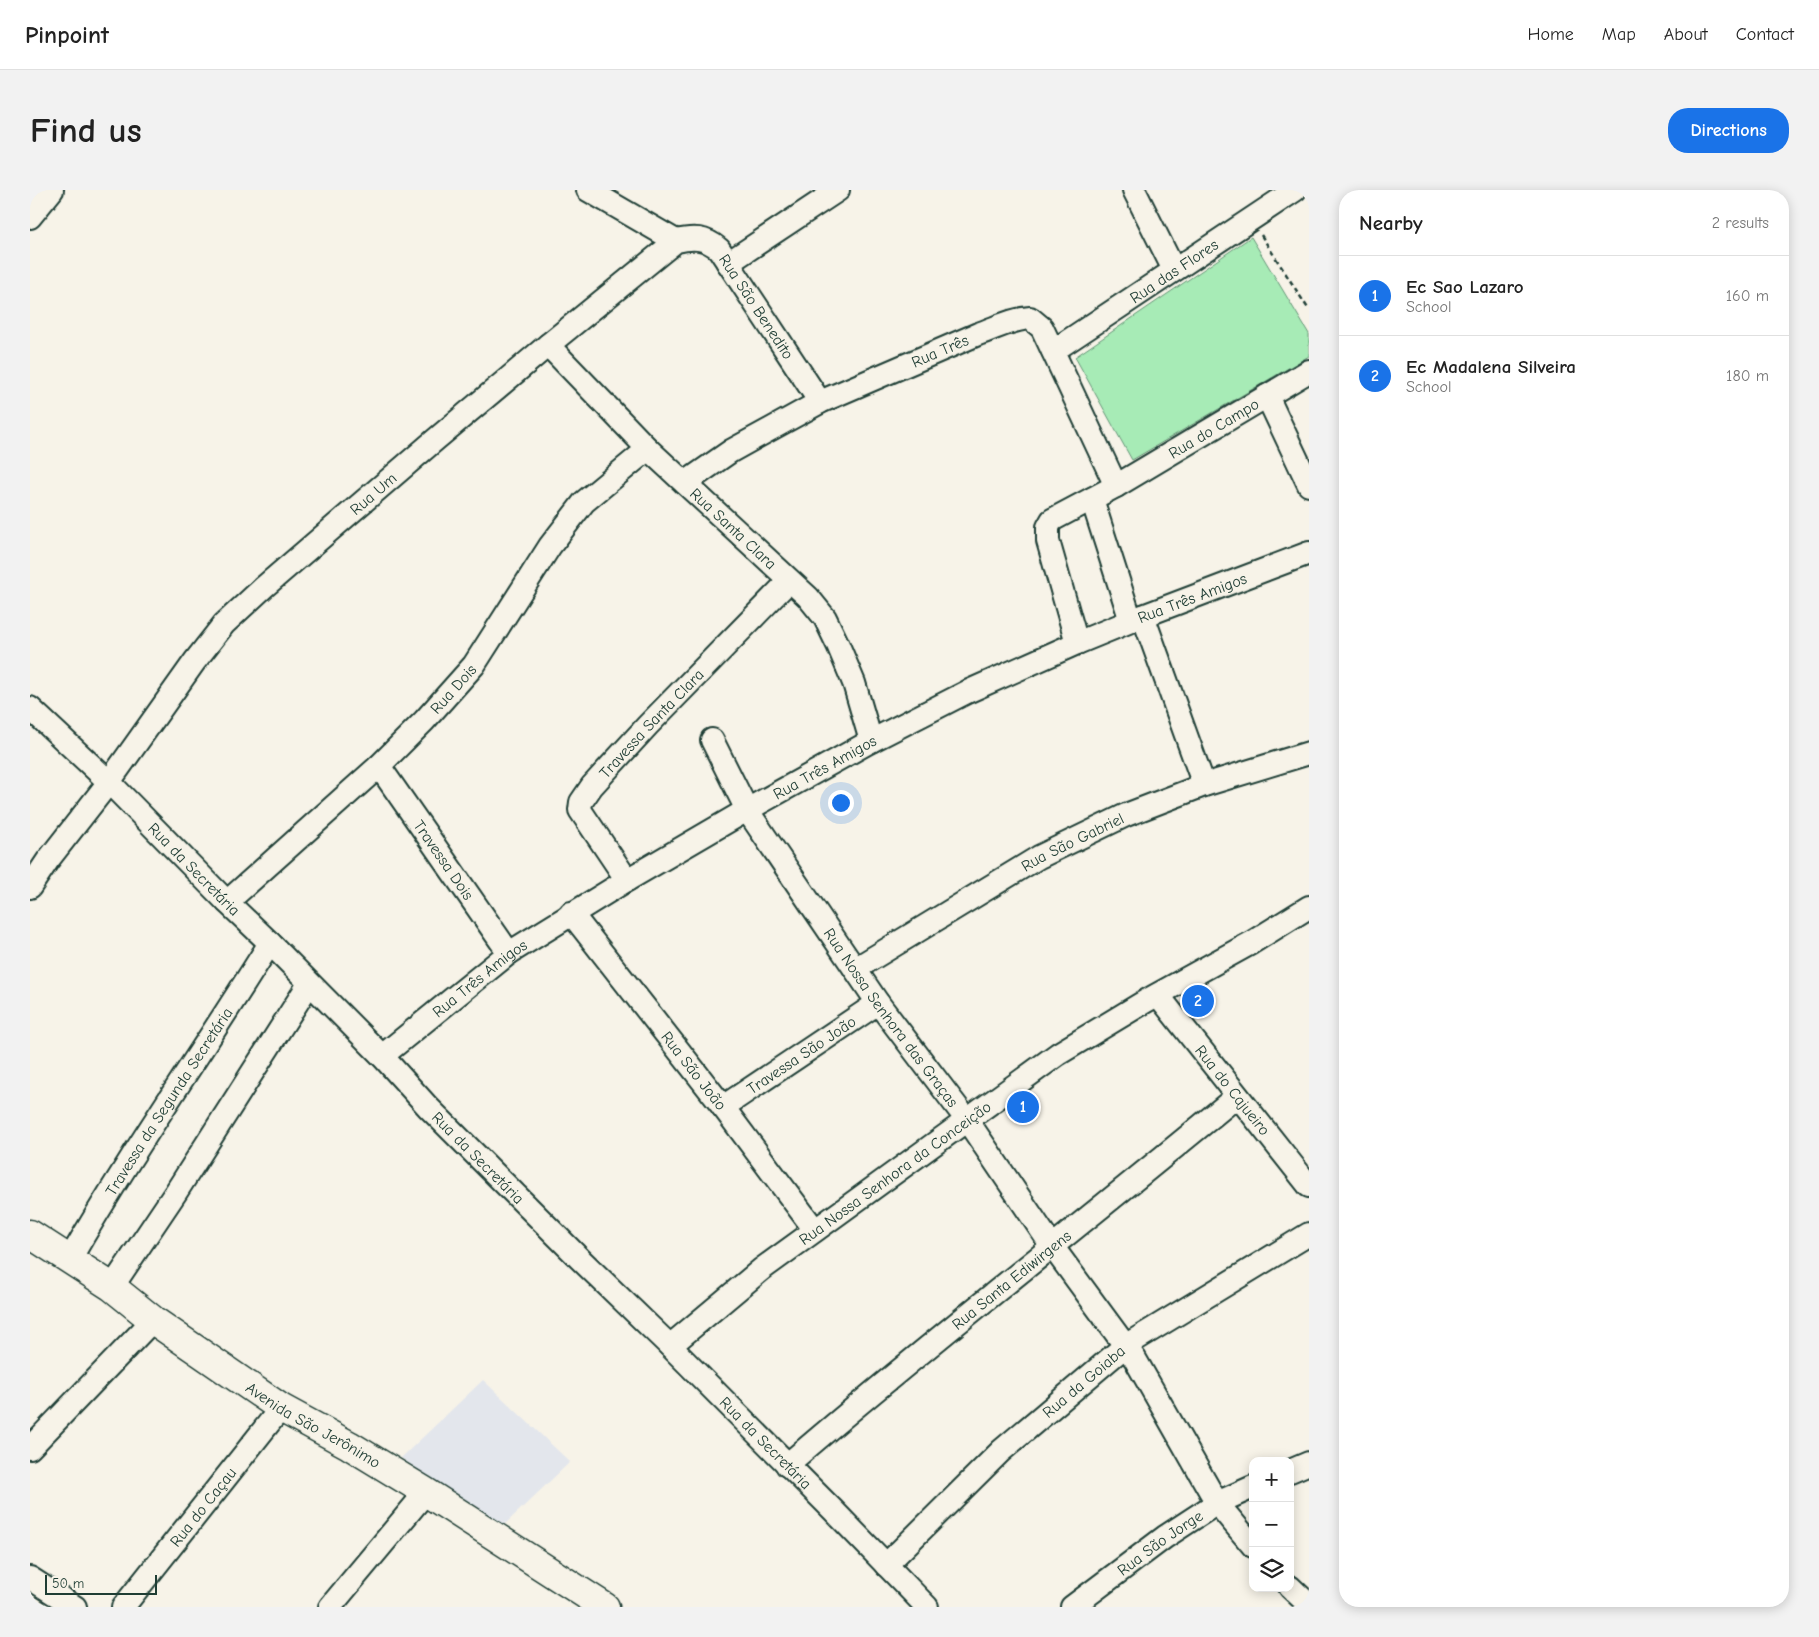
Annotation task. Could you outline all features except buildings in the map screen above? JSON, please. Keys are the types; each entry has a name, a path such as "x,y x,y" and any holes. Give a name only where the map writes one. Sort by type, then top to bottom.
{"main road":[{"name":"Avenida São Jerônimo","path":"30,1234 112,1288 152,1320 281,1408 349,1445 426,1492 605,1607"}],"street":[{"path":"30,217 52,190"},
{"path":"588,190 676,241"},
{"path":"728,263 838,190"},
{"path":"1134,190 1174,270"},
{"name":"Rua das Flores","path":"1053,351 1295,190"},
{"name":"Rua São Benedito","path":"676,241 690,238 705,240 718,249 820,402"},
{"name":"Rua Um","path":"30,887 48,860 109,782 195,661 224,624 330,530 548,345 676,241"},
{"name":"Rua Três","path":"685,483 731,451 820,402 978,334 1004,325 1016,318 1030,318 1042,328 1116,486"},
{"name":"Rua Santa Clara","path":"548,345 648,449 808,598 825,618 854,683 871,741"},
{"name":"Rua do Campo","path":"1077,643 1048,541 1048,527 1052,520 1116,486 1309,371"},
{"path":"1266,396 1309,485"},
{"name":"Rua Dois","path":"227,902 379,766 424,721 474,665 550,546 584,502 648,449"},
{"path":"1092,499 1204,785"},
{"name":"Rua Três Amigos","path":"382,1056 509,953 571,913 747,810 871,741 967,692 1077,643 1137,618 1309,553"},
{"name":"Travessa Santa Clara","path":"628,880 580,810 581,802 592,786 648,725 789,581"},
{"name":"Rua da Secretária","path":"30,708 109,782 270,943 382,1056 428,1107 670,1346 927,1607"},
{"name":"Rua Nossa Senhora das Graças","path":"712,740 747,810 878,1003 968,1120 1052,1246 1135,1359 1217,1503"},
{"name":"Rua São Gabriel","path":"855,969 1039,857 1126,815 1204,785 1309,753"},
{"name":"Travessa Dois","path":"379,766 509,953"},
{"name":"Rua Nossa Senhora da Conceição","path":"670,1346 762,1268 1058,1054 1251,943 1309,907"},
{"name":"Rua São João","path":"571,913 723,1107 815,1230"},
{"name":"Travessa da Segunda Secretária","path":"70,1259 132,1156 192,1067 270,943"},
{"path":"112,1288 176,1192 309,984"},
{"name":"Rua do Cajueiro","path":"1158,995 1309,1186"},
{"name":"Travessa São João","path":"723,1107 878,1003"},
{"name":"Rua Santa Ediwirgens","path":"787,1465 868,1396 1052,1246 1132,1184 1237,1096"},
{"name":"Rua da Goiaba","path":"886,1565 1000,1451 1125,1346 1309,1234"},
{"path":"30,1448 152,1320"},
{"name":"Rua do Caçau","path":"123,1607 281,1408"},
{"path":"1294,1469 1309,1463"},
{"name":"Rua São Jorge","path":"1072,1607 1165,1537 1217,1503 1249,1489"},
{"path":"330,1607 426,1492"},
{"path":"1217,1503 1249,1541"},
{"path":"30,1578 75,1607"},
{"path":"1294,1591 1309,1606"}],"path":[{"path":"1250,220 1309,310"}],"shaded area":[{"path":"483,1380 570,1462 502,1527 401,1458"}],"green space":[{"path":"1251,237 1309,334 1309,356 1132,460 1075,357"}],"place":[{"name":"Ec Madalena Silveira","path":"1198,1001"},
{"name":"Ec Sao Lazaro","path":"1023,1107"}]}
